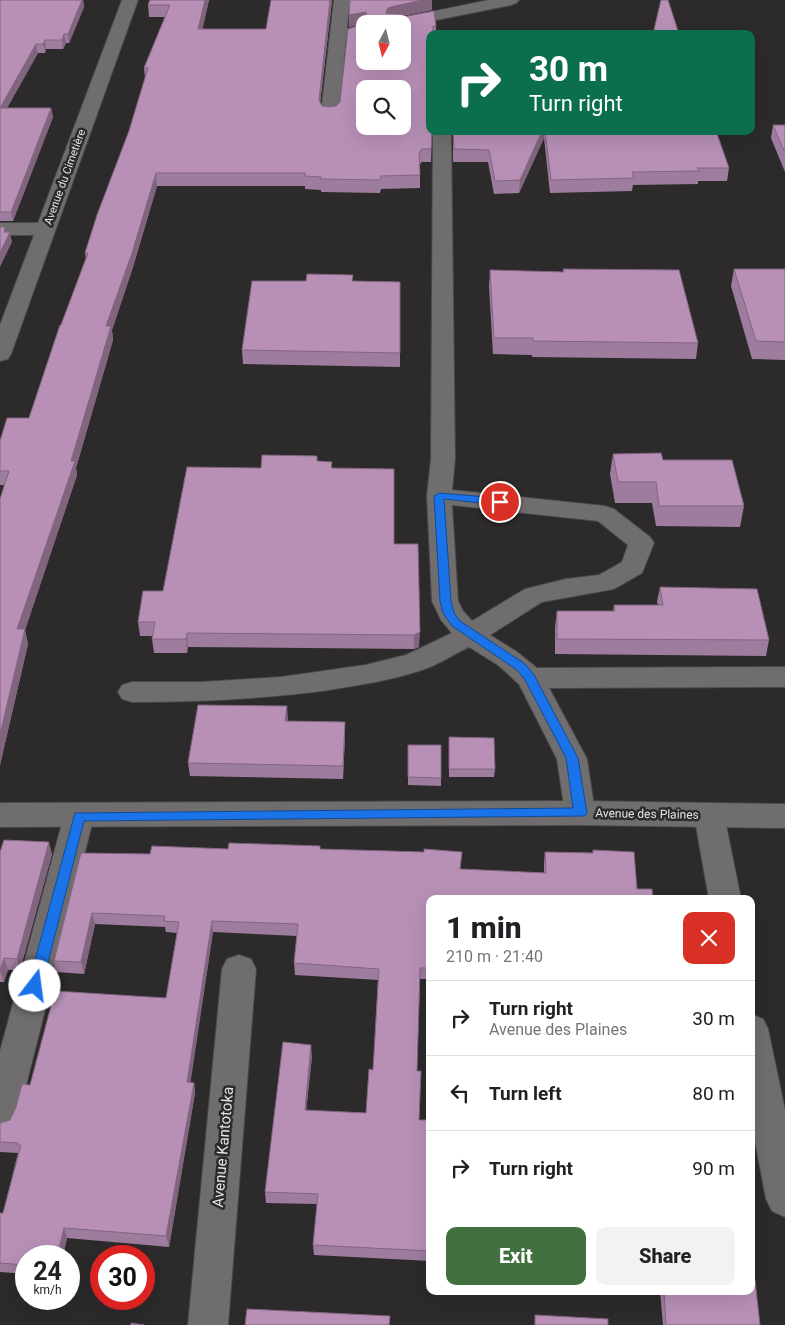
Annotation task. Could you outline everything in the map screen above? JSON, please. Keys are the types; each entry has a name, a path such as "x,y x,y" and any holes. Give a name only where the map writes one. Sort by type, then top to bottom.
{"street":[{"name":"Avenue du Cimetière","path":"0,354 130,0"},
{"path":"330,113 342,0"},
{"path":"411,21 511,0"},
{"path":"338,36 356,32"},
{"path":"442,135 443,459 439,496 445,601 449,613 456,624 521,667 530,678 572,758 580,813"},
{"path":"0,229 46,229"},
{"path":"132,692 202,692 281,687 365,675 414,663 472,634 534,595 604,583 633,567 641,543 605,514 439,496"},
{"path":"530,678 785,677"},
{"name":"Avenue des Plaines","path":"0,815 580,813 785,816"},
{"path":"0,1117 79,816"},
{"path":"709,816 724,895"},
{"name":"Avenue Kantotoka","path":"208,1325 239,969"},
{"path":"755,1049 785,1200"}],"building":[{"path":"0,0 82,0 68,34 64,34 62,40 45,40 43,44 36,44 0,108"},
{"path":"150,0 205,0 198,29 266,29 271,0 330,0 319,100 322,106 336,106 340,102 348,29 356,26 356,70 411,70 411,15 434,11 436,26 433,26 433,30 426,30 426,135 432,135 431,149 421,149 421,152 419,152 420,175 381,176 380,180 320,179 321,177 305,176 305,173 156,173 132,253 106,326 111,326 71,461 75,461 17,629 25,629 0,734 0,499 9,471 0,471 0,441 7,418 29,418 60,325 88,253 85,253 97,215 129,131 148,68 144,68 170,5 148,5"},
{"path":"350,0 423,0 388,8 386,13 400,14 366,15 366,12 349,15"},
{"path":"661,0 668,0 678,30 654,30"},
{"path":"0,108 51,108 11,212 0,212"},
{"path":"773,125 785,125 785,153"},
{"path":"453,135 540,135 520,180 495,181 489,150 454,149"},
{"path":"545,135 717,135 729,168 697,168 700,171 632,172 634,178 551,180"},
{"path":"0,227 5,227 4,232 10,232 0,253"},
{"path":"563,269 679,270 698,343 533,341 533,338 494,338 490,270 564,272"},
{"path":"734,269 785,269 785,342 756,341"},
{"path":"307,274 353,275 352,281 400,282 400,353 242,350 252,281 306,281"},
{"path":"661,453 663,460 732,460 744,506 659,506 656,482 618,482 613,454"},
{"path":"262,455 317,456 317,461 332,462 331,468 394,469 394,544 418,544 420,632 414,635 187,633 186,639 152,639 155,622 138,622 143,591 163,591 187,467 261,468"},
{"path":"660,587 757,589 769,640 557,639 557,611 615,611 614,605 663,605"},
{"path":"198,705 287,706 285,721 345,722 343,766 188,763"},
{"path":"449,737 494,738 495,769 449,769"},
{"path":"408,745 441,745 441,778 408,777"},
{"path":"4,840 49,842 17,959 4,958 0,971 0,852"},
{"path":"229,843 320,846 320,849 424,852 424,849 462,852 460,869 546,873 545,852 593,853 593,850 634,852 637,889 652,889 653,895 426,895 426,968 420,968 417,1071 421,1071 419,1120 426,1120 426,1251 313,1245 318,1194 265,1192 283,1042 311,1045 305,1110 366,1113 369,1069 373,1070 379,969 294,963 298,924 212,921 187,1082 194,1083 166,1236 64,1228 60,1245 15,1245 15,1264 0,1263 0,1213 3,1213 21,1145 17,1145 18,1143 0,1142 0,1123 10,1120 16,1107 22,1084 30,1085 55,991 166,998 179,922 164,921 165,916 92,913 81,962 54,961 81,853 150,854 152,846 228,849"},
{"path":"755,1280 760,1325 666,1325 664,1295 755,1295"},
{"path":"247,1309 390,1316 389,1325 245,1325"},
{"path":"535,1315 608,1319 608,1325 535,1325"}],"route":[{"path":"35,986 79,816 580,813 572,758 530,678 521,667 456,624 449,613 445,601 439,496 500,502"}]}
